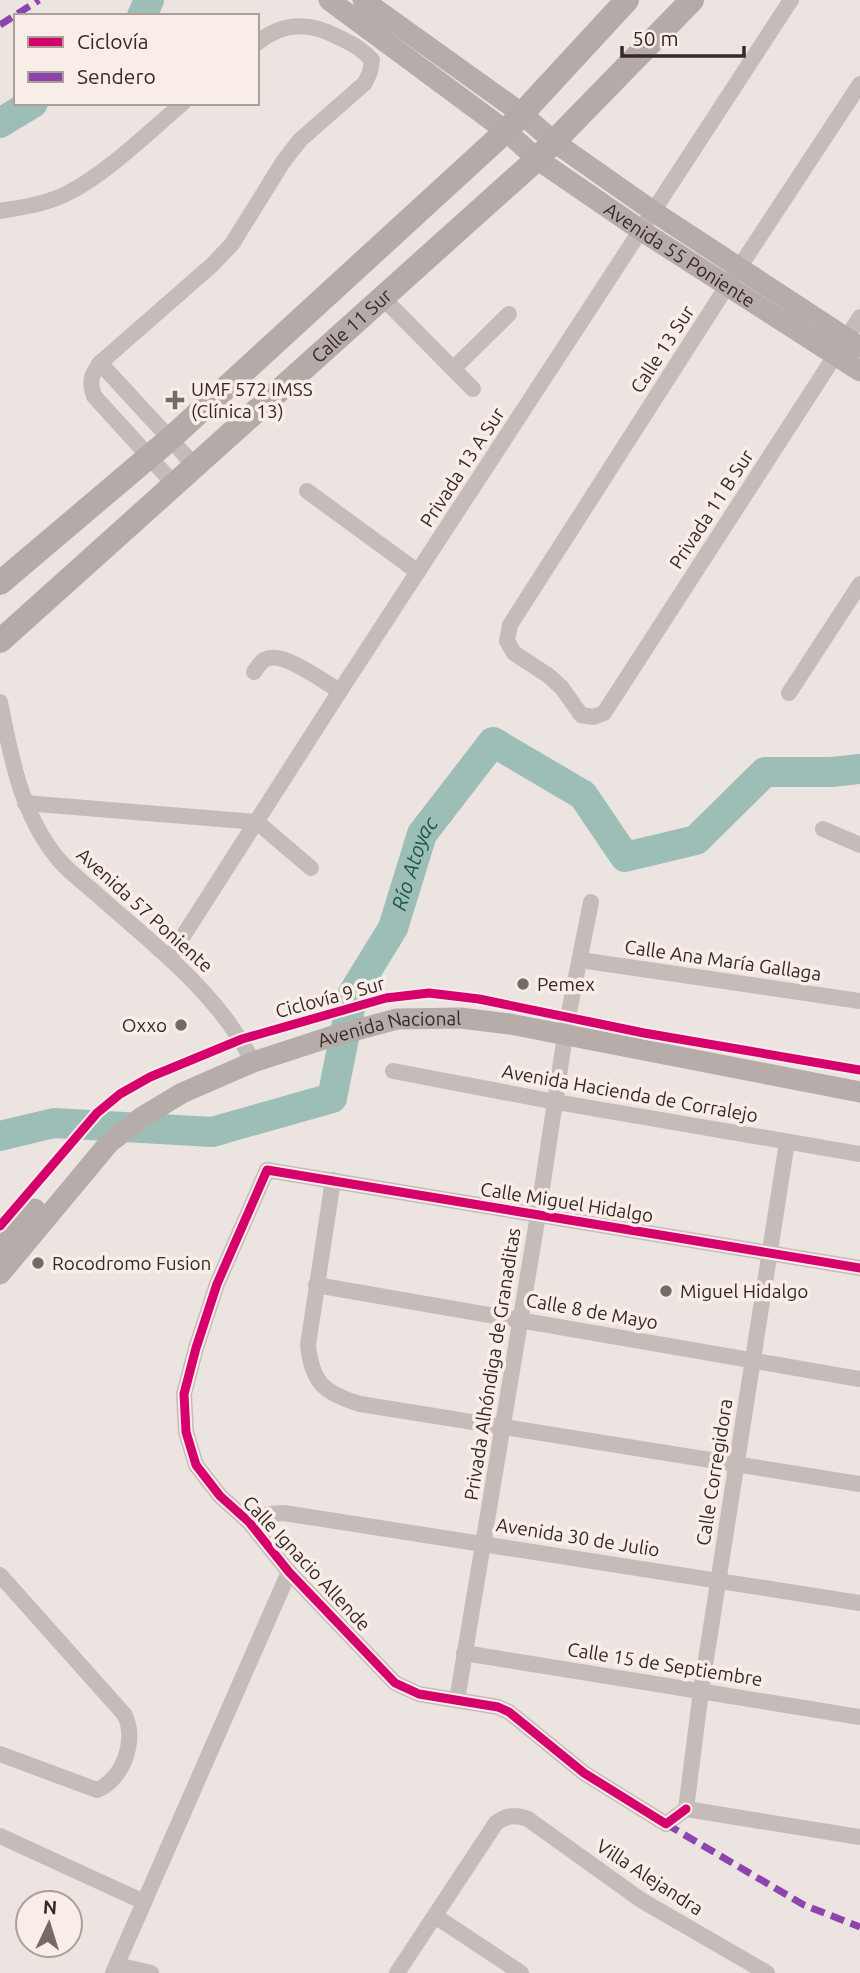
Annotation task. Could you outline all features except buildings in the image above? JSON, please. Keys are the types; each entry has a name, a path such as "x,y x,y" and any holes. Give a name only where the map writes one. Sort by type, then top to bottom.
{"main road":[{"path":"329,0 513,122"},
{"path":"363,0 513,122"},
{"name":"Calle 11 Sur","path":"0,583 170,439 513,122 627,0"},
{"name":"Calle 11 Sur","path":"0,641 545,150 692,0"},
{"name":"Avenida 55 Poniente","path":"513,122 642,231 727,286 847,347"},
{"name":"Avenida 55 Poniente","path":"545,150 654,212 740,268 847,347 860,371"},
{"name":"Avenida Nacional","path":"0,1250 103,1139 142,1117 178,1088 250,1056 330,1030 396,1014 566,1028 860,1078"},
{"name":"Avenida Nacional","path":"566,1028 860,1092"},
{"name":"Avenida Nacional","path":"0,1274 103,1139"}],"street":[{"name":"Privada 13 A Sur","path":"169,958 791,0"},
{"path":"174,484 94,396 91,374 232,244 283,162 300,140 365,83 370,72 372,60 362,49 323,29 305,25 284,28 259,42"},
{"name":"Calle 13 Sur","path":"593,717 581,715 562,688 514,653 507,641 510,625 860,84"},
{"path":"0,211 42,203 87,182 181,105"},
{"path":"382,297 472,389"},
{"path":"453,369 509,314"},
{"name":"Privada 11 B Sur","path":"593,717 604,713 847,347 860,317"},
{"path":"100,363 195,466"},
{"path":"307,491 418,572"},
{"path":"789,692 860,584"},
{"path":"254,672 262,661 272,657 285,659 340,691"},
{"name":"Avenida 57 Poniente","path":"0,702 15,773 25,803 41,835 59,860 169,958 225,1016 250,1056"},
{"path":"25,803 257,822 311,868"},
{"path":"822,829 860,845"},
{"name":"Privada Alhóndiga de Granaditas","path":"457,1700 521,1320 566,1028 591,902"},
{"name":"Calle Ana María Gallaga","path":"580,960 860,1001"},
{"name":"Avenida Hacienda de Corralejo","path":"393,1071 555,1102 860,1154"},
{"name":"Calle Corregidora","path":"686,1809 701,1691 787,1142"},
{"name":"Calle Miguel Hidalgo","path":"267,1170 860,1268"},
{"name":"Calle Ignacio Allende","path":"267,1170 217,1284 184,1394 186,1432 196,1465 220,1496 248,1522 289,1572 395,1682 419,1694 509,1712 584,1773 666,1824 686,1809"},
{"path":"333,1180 308,1345 310,1366 320,1384 336,1396 360,1404 860,1484"},
{"name":"Calle 8 de Mayo","path":"316,1284 860,1379"},
{"name":"Avenida 30 de Julio","path":"248,1522 268,1514 284,1513 860,1603"},
{"name":"Calle Ignacio Allende","path":"115,1969 289,1572"},
{"path":"0,1575 124,1714 130,1725 131,1735 117,1775 109,1785 97,1790 0,1754"},
{"name":"Calle 15 de Septiembre","path":"464,1653 860,1717"},
{"path":"686,1809 860,1837"},
{"name":"Villa Alejandra","path":"435,1916 496,1823 511,1816 528,1819 641,1900 767,1973"},
{"path":"2,1841 144,1902"},
{"path":"397,1973 435,1916 521,1973"},
{"path":"115,1969 151,1973"}],"waterway":[{"name":"Río Atoyac","path":"143,14 149,0"},
{"name":"Río Atoyac","path":"0,123 30,105"},
{"name":"Río Atoyac","path":"0,1136 54,1123 212,1132 332,1098 353,993 393,928 422,834 493,742 583,795 625,857 696,840 765,772 832,772 860,769"}],"marked path":[{"path":"17,14 39,0"},
{"path":"0,25 14,16"},
{"path":"666,1824 804,1905 860,1927"}],"cycle path":[{"name":"Ciclovía 9 Sur","path":"0,1226 97,1113 120,1094 150,1077 242,1039 386,998 429,993 479,999 644,1033 860,1070"},
{"path":"686,1809 666,1824 584,1773 509,1712 498,1707 419,1694 395,1683 289,1572 249,1522 220,1496 196,1465 186,1432 184,1394 196,1348 217,1284 267,1170 860,1268"}],"place":[{"name":"UMF 572 IMSS (Clínica 13)","path":"175,400"},
{"name":"Pemex","path":"523,984"},
{"name":"Oxxo","path":"181,1025"},
{"name":"Rocodromo Fusion","path":"38,1263"},
{"name":"Miguel Hidalgo","path":"666,1291"}]}
